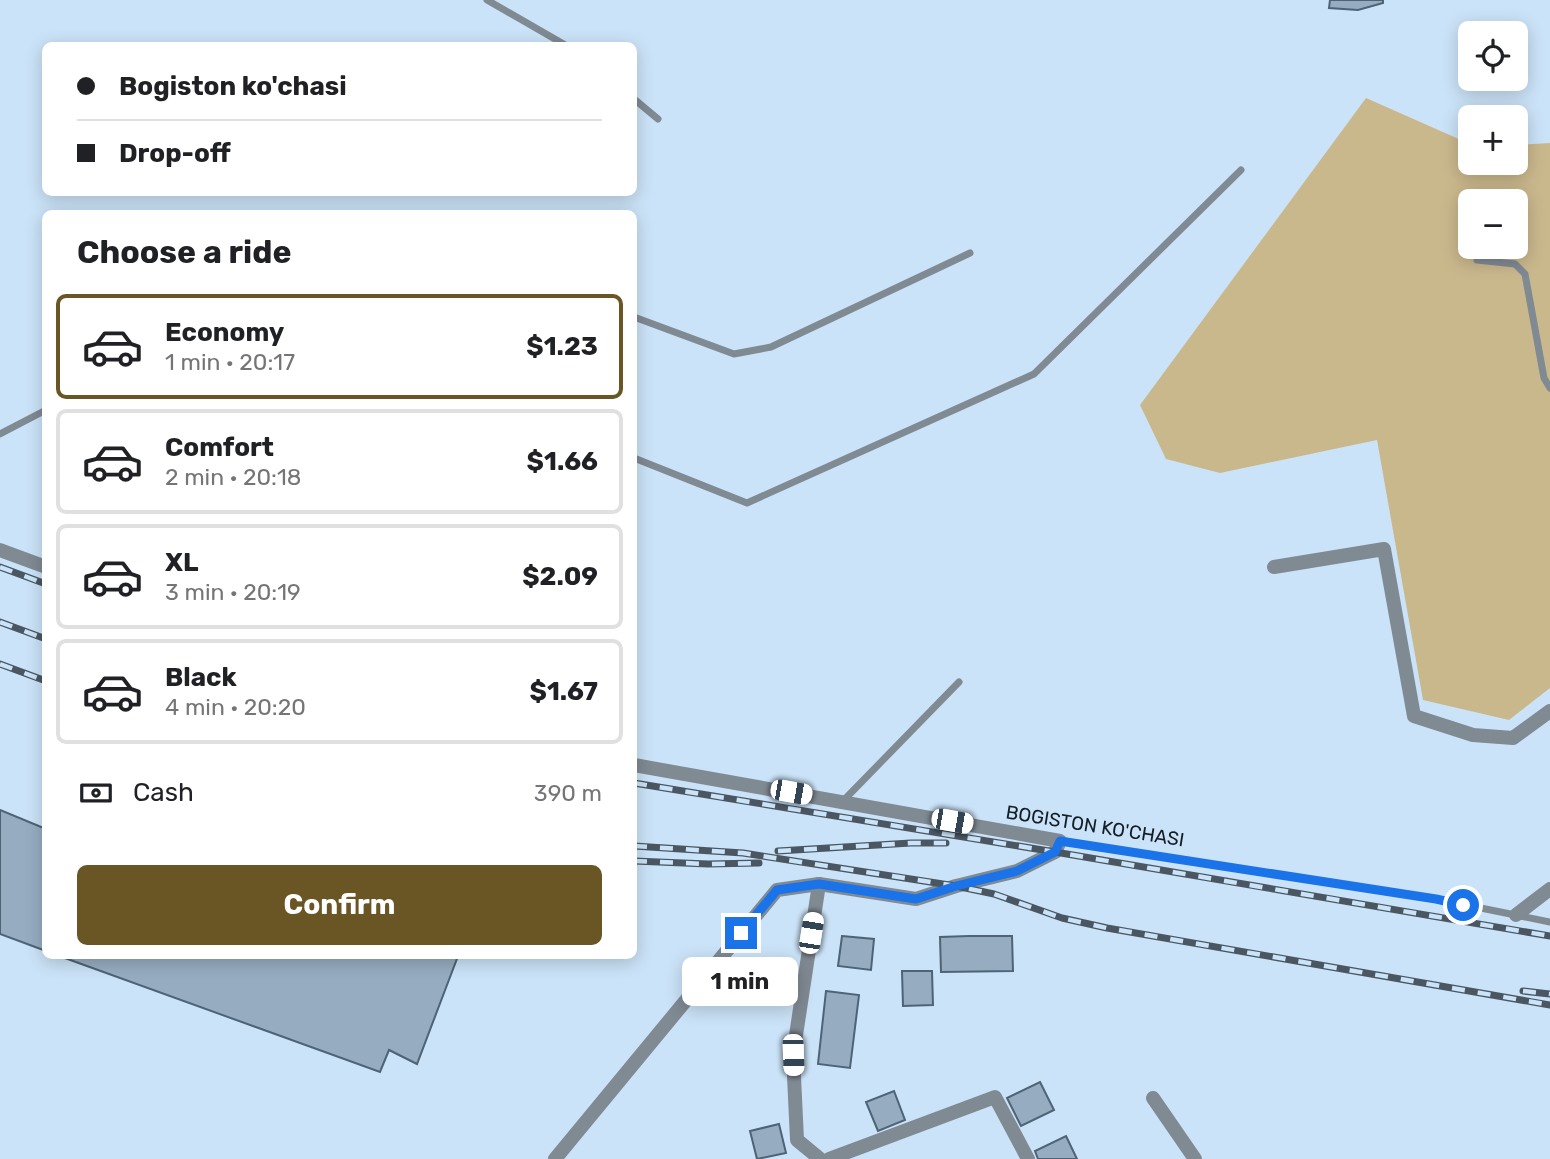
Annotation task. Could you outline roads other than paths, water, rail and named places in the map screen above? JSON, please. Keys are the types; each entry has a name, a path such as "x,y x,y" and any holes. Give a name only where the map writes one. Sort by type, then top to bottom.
{"street":[{"path":"1274,568 1384,549 1414,716 1473,735 1513,738 1550,711"},
{"path":"0,550 42,566"},
{"name":"BOGISTON KO'CHASI","path":"637,766 1060,841"},
{"path":"555,1159 777,890 819,884 916,899 1017,871 1055,852 1060,841"},
{"path":"819,884 793,1055 797,1140 820,1159"},
{"path":"1516,915 1550,889"},
{"path":"829,1159 995,1097 1028,1159"},
{"path":"1153,1098 1195,1159"}],"lane":[{"path":"487,0 560,42"},
{"path":"637,102 658,119"},
{"path":"637,458 747,503 1034,374 1241,170"},
{"path":"637,318 734,354 771,347 970,253"},
{"path":"1476,260 1515,264 1525,274 1544,378 1550,388"},
{"path":"0,434 42,412"},
{"path":"843,801 959,682"},
{"name":"BOGISTON KO'CHASI","path":"1060,841 1436,899 1550,922"}],"railway":[{"path":"0,567 42,583"},
{"path":"0,622 42,638"},
{"path":"0,664 42,680"},
{"path":"637,783 1550,936"},
{"path":"778,851 946,843"},
{"path":"637,846 743,853 956,886 994,894 1062,918 1107,928 1550,1005"},
{"path":"637,861 759,863"},
{"path":"1523,991 1550,994"}]}
